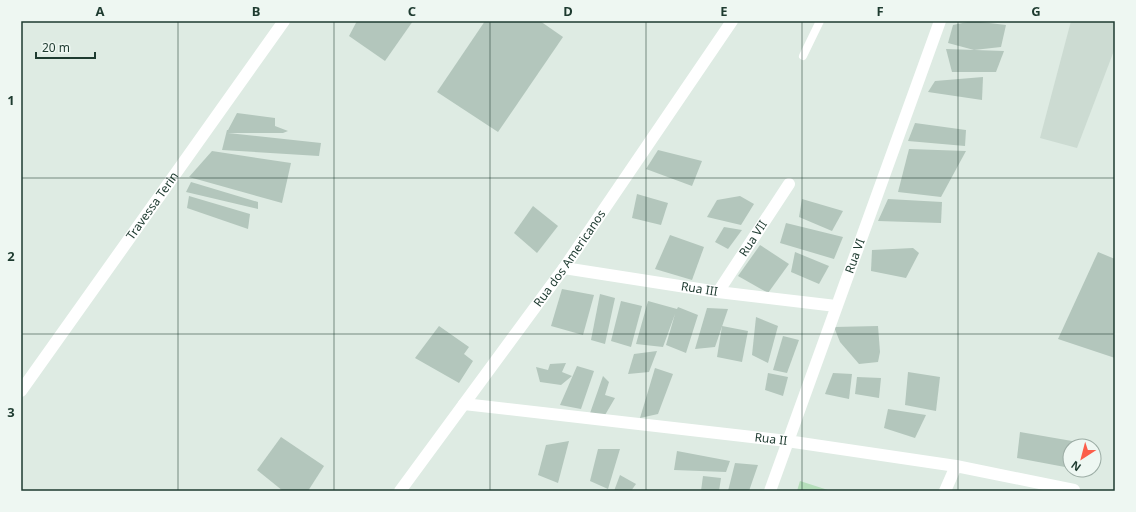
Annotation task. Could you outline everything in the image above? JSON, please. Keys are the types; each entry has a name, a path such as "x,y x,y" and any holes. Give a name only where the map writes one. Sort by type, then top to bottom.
{"street":[{"name":"Travessa Terin","path":"21,391 284,21"},
{"name":"Rua dos Americanos","path":"400,491 564,268 732,21"},
{"name":"Rua VI","path":"770,491 940,21"},
{"name":"Rua VII","path":"718,292 789,184"},
{"name":"Rua III","path":"564,268 718,292 836,306"},
{"name":"Rua II","path":"464,404 787,441 956,466 1074,490"},
{"path":"945,491 956,466"}],"lane":[{"path":"803,56 820,21"}],"shaded area":[{"path":"1071,21 1115,21 1115,48 1077,148 1040,138"}],"green space":[{"path":"800,481 831,491 797,491"}],"building":[{"path":"357,21 413,21 385,61 349,36"},
{"path":"485,21 540,21 563,37 498,132 437,92"},
{"path":"972,21 1006,25 1001,47 974,50 948,43 953,25"},
{"path":"946,49 1004,51 996,72 952,72"},
{"path":"983,77 982,100 928,92 935,81"},
{"path":"237,113 275,118 275,126 288,131 283,133 228,133 321,143 319,156 222,150 227,130"},
{"path":"915,123 966,130 965,146 908,141"},
{"path":"909,149 966,151 941,197 898,192"},
{"path":"658,150 702,161 692,186 646,169"},
{"path":"212,151 291,163 282,203 189,177"},
{"path":"191,182 258,202 258,209 186,192"},
{"path":"637,194 668,203 661,225 632,218"},
{"path":"189,196 250,214 248,229 187,208"},
{"path":"740,196 754,204 741,225 707,217 717,200"},
{"path":"802,199 843,211 832,231 799,217"},
{"path":"888,199 942,202 941,223 878,221"},
{"path":"533,206 558,226 537,253 514,233"},
{"path":"786,223 843,237 834,259 780,243"},
{"path":"724,227 742,230 728,249 715,242"},
{"path":"670,235 704,247 692,280 655,269"},
{"path":"760,245 789,264 768,293 738,276"},
{"path":"913,248 919,253 906,278 871,271 872,250"},
{"path":"795,252 829,266 819,284 791,272"},
{"path":"1098,252 1115,259 1115,358 1058,339"},
{"path":"562,289 594,295 583,335 551,326"},
{"path":"600,294 615,298 605,344 591,340"},
{"path":"621,301 642,306 631,347 611,341"},
{"path":"648,301 677,309 678,307 698,315 686,353 666,345 675,314 663,347 636,344"},
{"path":"707,308 728,309 715,347 695,349"},
{"path":"756,317 778,326 768,363 752,355"},
{"path":"439,326 469,347 464,354 473,361 459,383 415,358"},
{"path":"722,326 748,331 742,362 717,357"},
{"path":"878,326 880,352 878,362 859,364 840,342 834,327"},
{"path":"783,336 799,340 787,373 773,370"},
{"path":"657,351 649,372 628,374 634,354"},
{"path":"566,363 562,372 572,376 561,385 540,382 536,367 548,370 550,364"},
{"path":"577,366 594,371 581,409 560,405"},
{"path":"655,368 673,374 658,414 640,418"},
{"path":"908,372 940,377 936,411 905,405"},
{"path":"768,373 788,377 783,396 765,390"},
{"path":"833,373 852,374 849,399 825,394"},
{"path":"603,376 609,382 605,395 615,398 605,415 589,416"},
{"path":"857,377 881,378 879,398 855,394"},
{"path":"888,409 926,415 915,438 884,428"},
{"path":"1020,432 1062,439 1062,466 1017,458"},
{"path":"281,437 324,466 308,491 283,491 257,470"},
{"path":"569,441 558,483 538,475 546,445"},
{"path":"598,449 620,449 608,489 590,481"},
{"path":"677,451 730,461 726,472 674,470"},
{"path":"735,463 758,465 749,491 728,491"},
{"path":"620,475 636,484 631,491 614,491"},
{"path":"703,476 721,478 719,491 701,491"}]}
